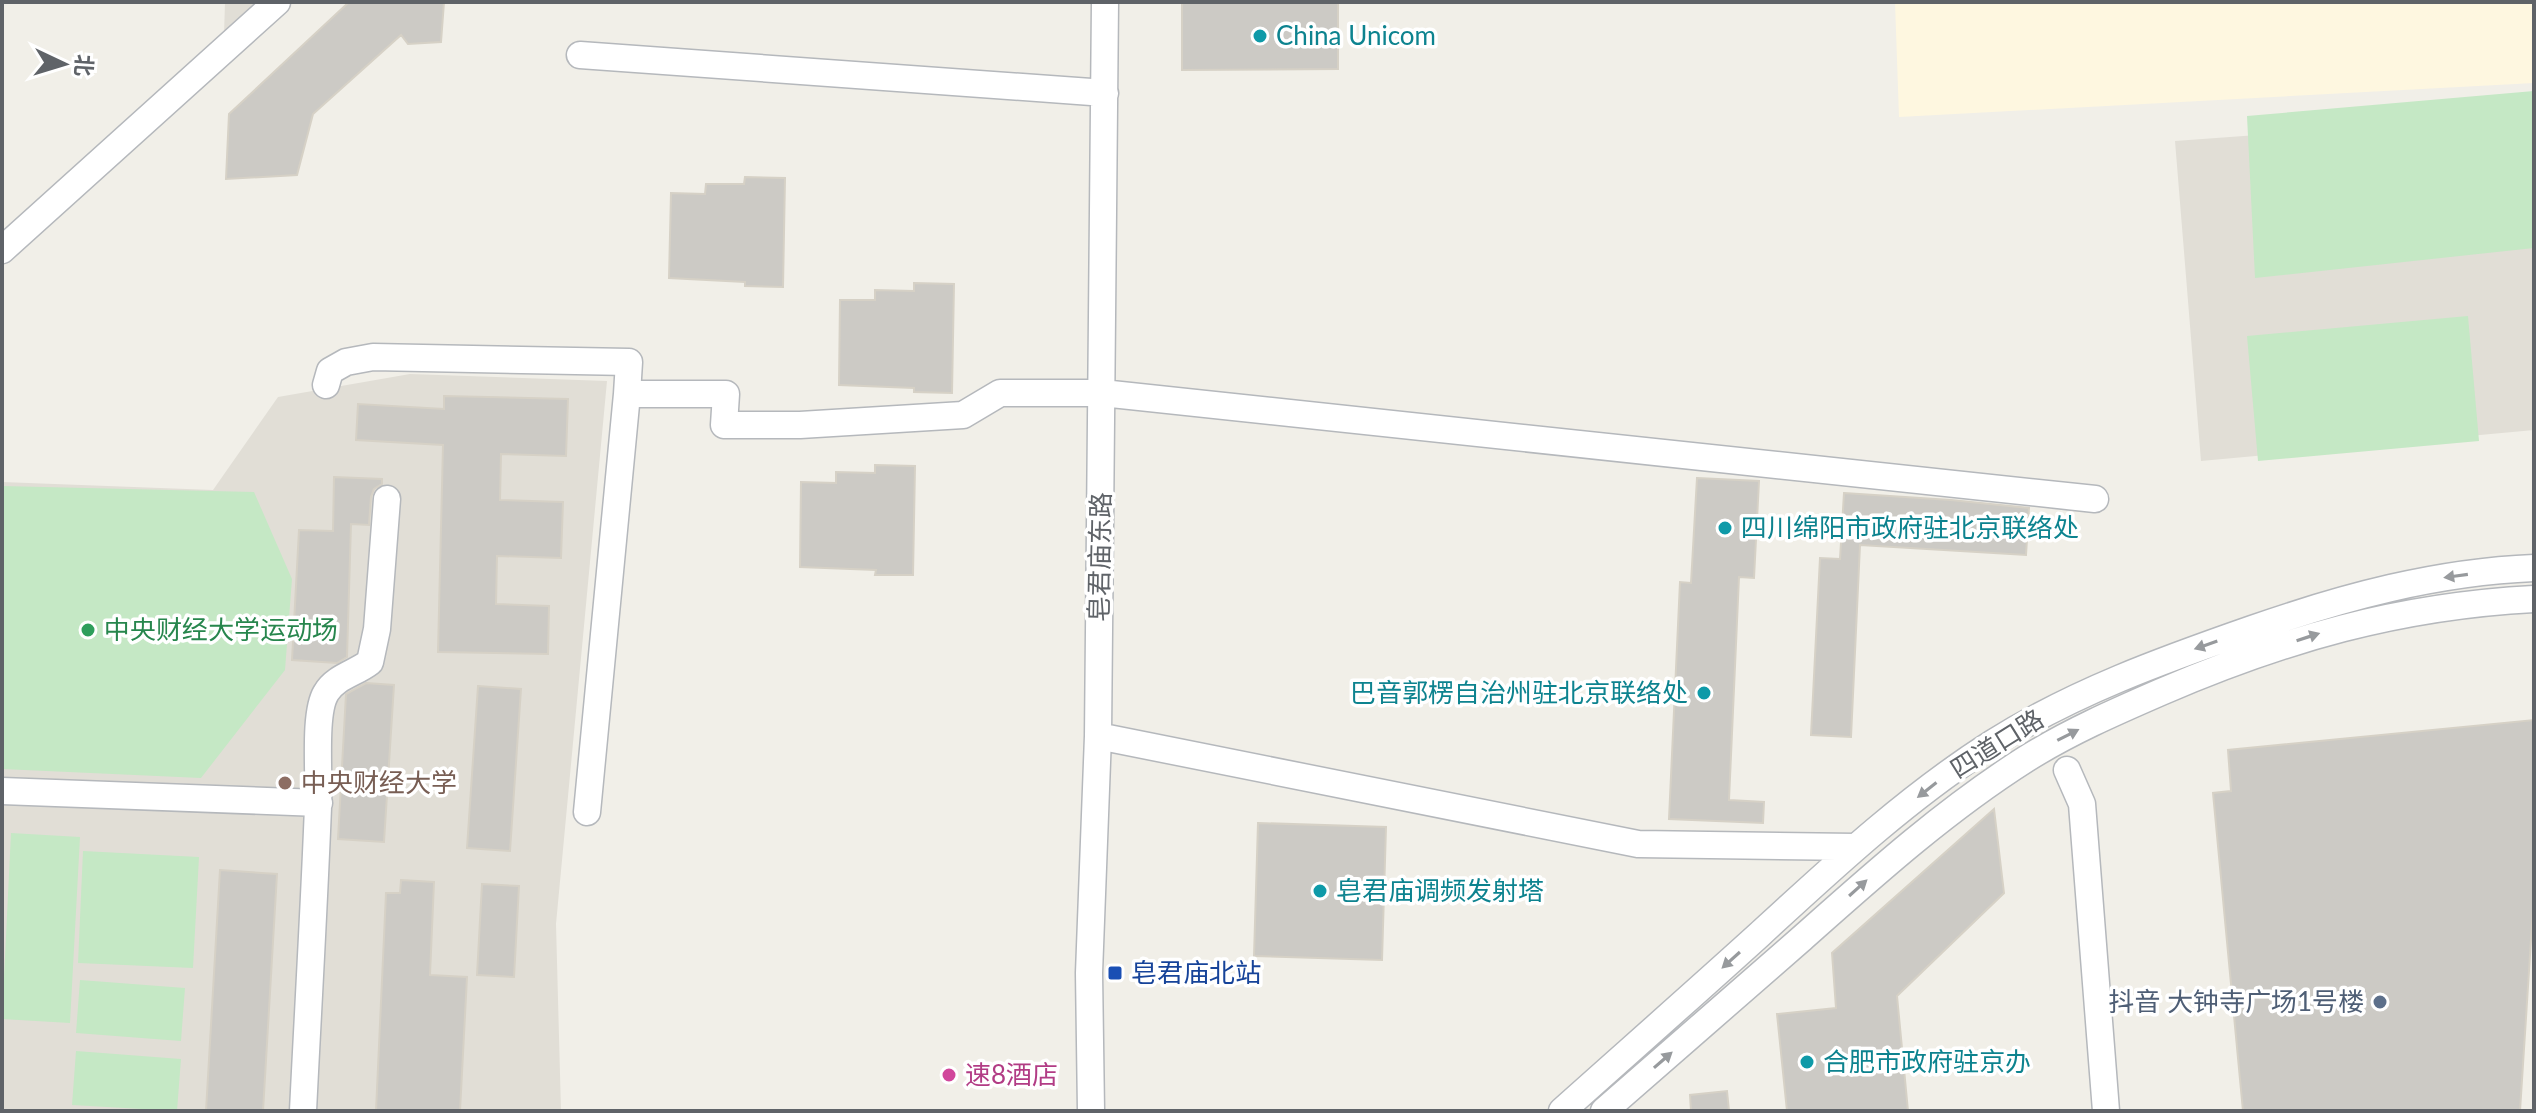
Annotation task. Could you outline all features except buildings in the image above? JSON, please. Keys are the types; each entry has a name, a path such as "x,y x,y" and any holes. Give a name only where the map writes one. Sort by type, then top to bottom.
{"street":[{"path":"2,250 277,2"},
{"name":"皂君庙东路","path":"1091,1111 1089,973 1098,736 1105,2"},
{"path":"580,55 1105,93"},
{"path":"326,385 330,371 346,362 373,357 629,362 587,812"},
{"path":"627,394 726,394 724,425 800,425 963,415 1000,393 1102,393 2095,499"},
{"path":"303,1111 319,803 320,708 336,680 356,673 370,662 377,629 387,499"},
{"name":"四道口路","path":"1562,1111 1856,847 1958,766 1996,741 2118,678 2327,603 2430,579 2534,568"},
{"name":"四道口路","path":"1604,1111 1885,863 1982,789 2057,740 2223,665 2325,631 2421,611 2534,599"},
{"path":"1098,736 1638,844 1856,847"},
{"path":"2067,770 2082,804 2106,1111"},
{"path":"2,791 319,803"}],"shaded area":[{"path":"225,2 261,2 224,35"},
{"path":"1895,2 2534,2 2534,83 1899,117"},
{"path":"2534,115 2534,430 2201,461 2175,141"},
{"name":"中央财经大学","path":"410,374 607,381 556,924 561,1111 2,1111 2,482 213,490 278,397"}],"green space":[{"path":"2534,91 2534,248 2255,278 2247,116"},
{"path":"2468,316 2479,441 2258,461 2247,336"},
{"path":"2,486 254,492 292,579 285,670 201,778 2,769"},
{"path":"11,833 80,837 70,1023 2,1019"},
{"path":"83,851 199,857 193,968 78,963"},
{"path":"80,980 185,988 181,1041 76,1033"},
{"path":"76,1051 181,1059 177,1111 72,1105"}],"place":[{"name":"China Unicom","path":"1260,36"},
{"name":"四川绵阳市政府驻北京联络处","path":"1725,528"},
{"name":"中央财经大学运动场","path":"88,630"},
{"name":"巴音郭楞自治州驻北京联络处","path":"1704,693"},
{"name":"中央财经大学","path":"285,783"},
{"name":"皂君庙调频发射塔","path":"1320,891"},
{"name":"皂君庙北站","path":"1115,973"},
{"name":"抖音 大钟寺广场1号楼","path":"2380,1002"},
{"name":"合肥市政府驻京办","path":"1807,1062"},
{"name":"速8酒店","path":"949,1075"}]}
